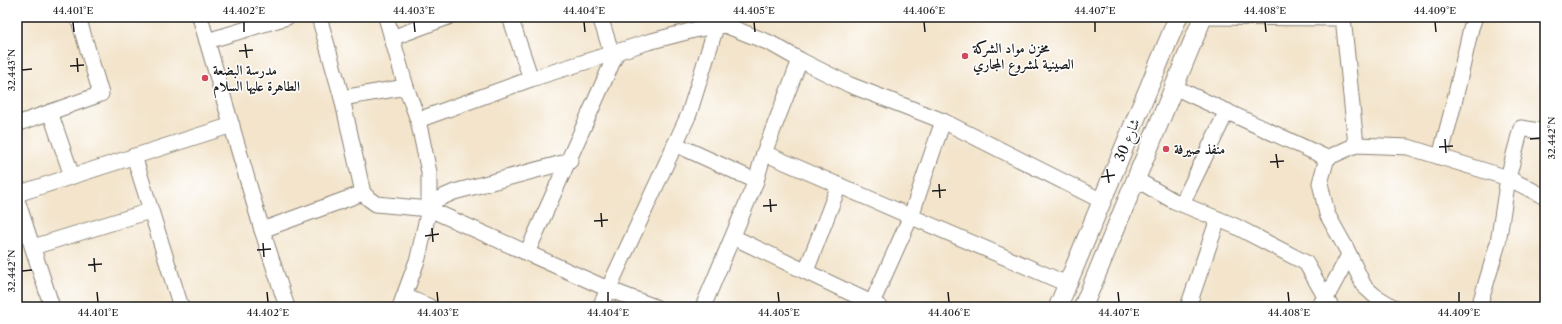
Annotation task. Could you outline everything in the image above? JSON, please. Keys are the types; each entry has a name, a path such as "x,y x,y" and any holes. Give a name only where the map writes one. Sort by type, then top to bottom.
{"street":[{"path":"17,124 101,94 78,17"},
{"path":"200,17 262,230 287,307"},
{"path":"207,41 287,17"},
{"path":"319,17 342,98 363,193 369,200 376,204 429,206 528,253 655,307"},
{"path":"386,17 406,87 418,120 429,172 429,206 418,258 402,302 430,307"},
{"path":"392,38 448,17"},
{"path":"510,17 531,79"},
{"path":"528,253 570,161 614,53 600,17"},
{"name":"شارع 30","path":"1058,307 1178,17"},
{"path":"1203,17 1343,17 1356,145"},
{"name":"شارع 30","path":"1083,307 1203,17"},
{"path":"1440,157 1454,103 1470,28 1475,17"},
{"path":"418,120 531,79 648,42 698,29 715,22 770,43 850,85 943,121 1102,201"},
{"path":"600,307 689,114 715,22"},
{"path":"703,307 756,182 764,153 800,60"},
{"path":"342,98 406,87"},
{"path":"1174,87 1327,158 1356,145 1408,147 1508,178 1544,193"},
{"path":"1182,204 1227,111"},
{"path":"50,112 72,176"},
{"path":"733,237 876,305 911,216 943,121"},
{"path":"17,194 232,125"},
{"path":"1478,307 1498,243 1508,178 1521,128 1545,132"},
{"path":"675,144 756,182"},
{"path":"764,153 1067,284"},
{"path":"134,156 181,307"},
{"path":"1327,158 1320,184 1327,214 1364,286 1375,296 1393,307"},
{"path":"429,206 454,192 570,161"},
{"path":"1135,179 1182,204 1235,226 1306,263 1325,304"},
{"path":"806,271 839,186"},
{"path":"262,230 363,193"},
{"path":"17,200 52,307"},
{"path":"33,247 150,211"},
{"path":"1188,307 1218,219"},
{"path":"1325,304 1349,255"}],"place":[{"name":"مخزن مواد الشركة الصينية لمشروع المجاري","path":"965,56"},
{"name":"مدرسة البضعة الطاهرة عليها السلام","path":"205,78"},
{"name":"منفذ صيرفة","path":"1166,149"}]}
